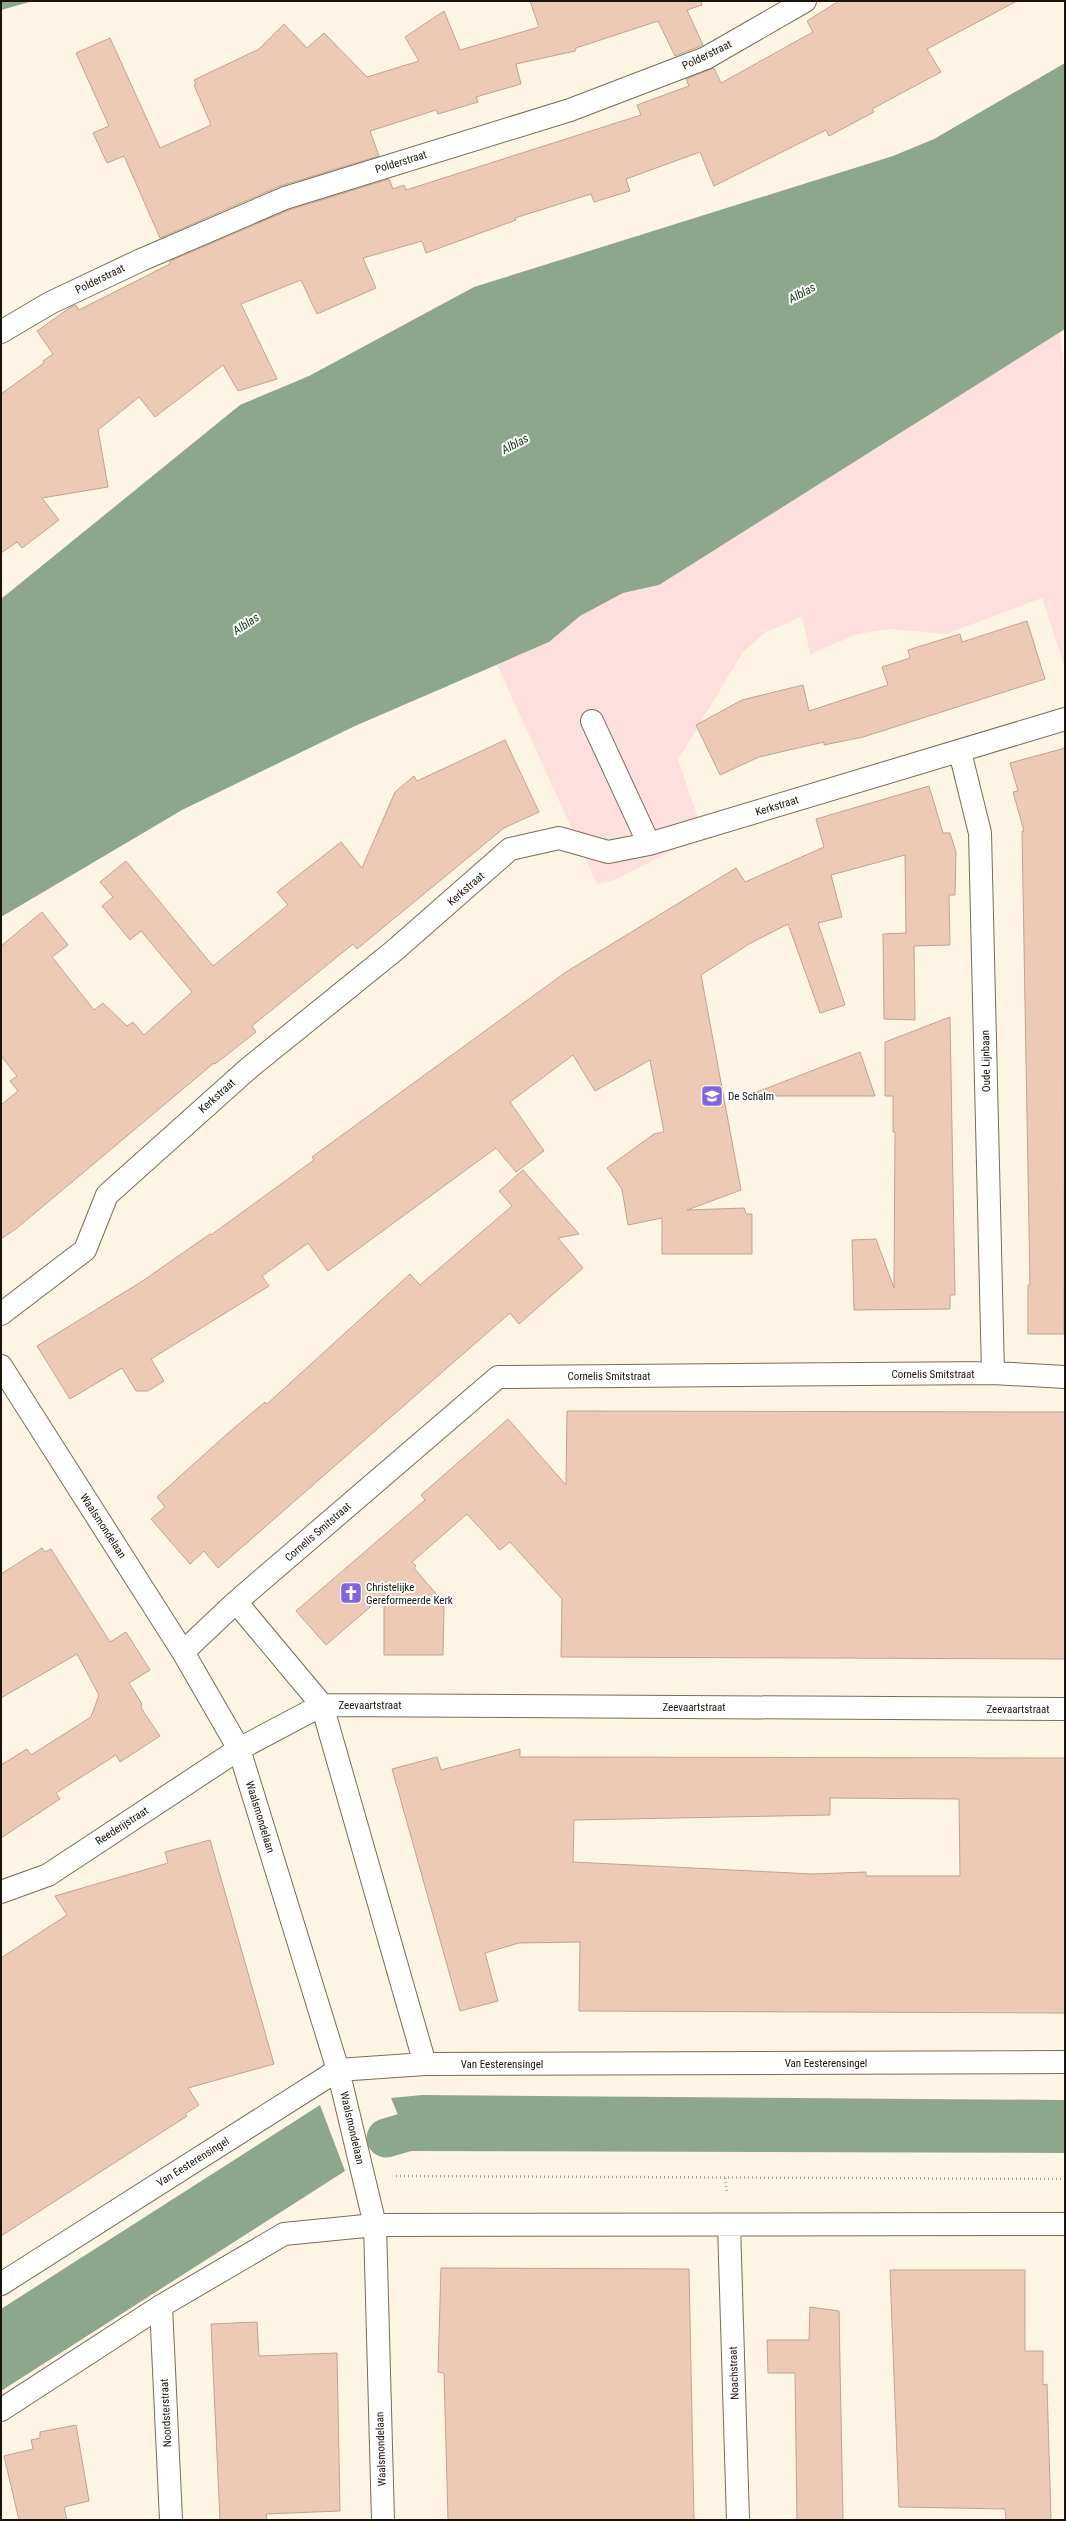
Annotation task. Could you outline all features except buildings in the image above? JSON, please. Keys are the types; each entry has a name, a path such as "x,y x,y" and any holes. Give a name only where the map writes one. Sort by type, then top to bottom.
{"street":[{"name":"Polderstraat","path":"1,332 50,303 141,260 285,198 570,110 706,58 805,1"},
{"name":"Kerkstraat","path":"1,1314 85,1250 107,1195 248,1068 395,950 510,850 559,838 608,852 649,844 960,752 1065,719"},
{"path":"592,721 649,844"},
{"name":"Oude Lijnbaan","path":"960,752 980,833 993,1373"},
{"name":"Waalsmondelaan","path":"1,1366 183,1652 239,1749 338,2070 375,2225 383,2520"},
{"name":"Cornelis Smitstraat","path":"183,1652 236,1602 498,1377 993,1373 1065,1377"},
{"path":"236,1602 322,1705 425,2064"},
{"path":"239,1749 322,1705"},
{"name":"Zeevaartstraat","path":"322,1705 1065,1710"},
{"name":"Reederijstraat","path":"1,1892 48,1875 239,1749"},
{"name":"Van Eesterensingel","path":"1,2284 338,2070 425,2064 1065,2062"},
{"path":"1,2410 161,2306 284,2234 375,2225 1065,2224"},
{"name":"Noachstraat","path":"730,2225 738,2520"},
{"name":"Noordsterstraat","path":"161,2306 171,2520"}],"path":[{"path":"365,2180 400,2176 1065,2179"}],"shaded area":[{"path":"1060,332 1065,378 1065,668 1042,598 946,634 889,629 858,634 810,654 802,616 765,633 743,652 678,760 704,835 612,881 597,884 497,665 549,642 580,616 623,593 659,585"}],"water":[{"path":"1,1 33,1 1,10"},
{"name":"Alblas","path":"1065,63 1065,329 659,585 623,593 580,616 549,642 355,726 182,810 1,917 1,599 240,405 309,376 474,287 893,156 934,139"},
{"path":"422,2095 1065,2100 1065,2153 409,2151 406,2134 391,2098"},
{"path":"320,2105 345,2171 1,2391 1,2309"}],"waterway":[{"path":"386,2138 427,2126 458,2126"}],"place":[{"name":"De Schalm","path":"712,1096"},
{"name":"Christelijke Gereformeerde Kerk","path":"351,1593"}]}
